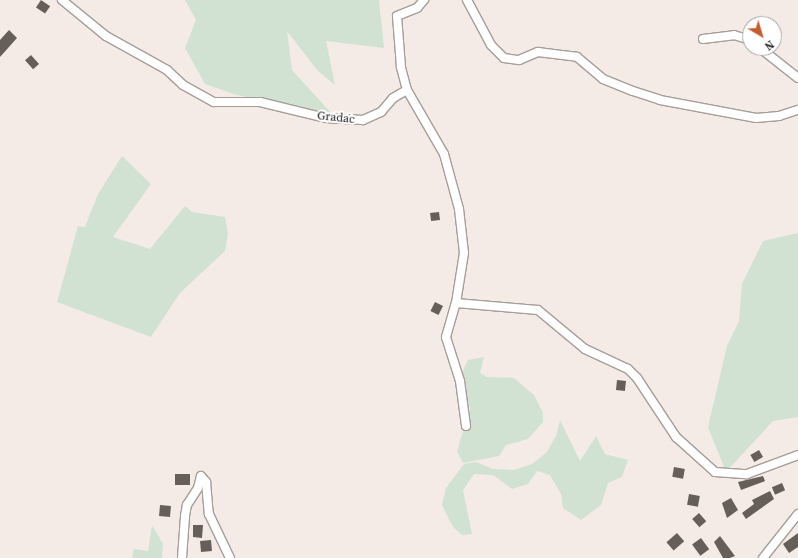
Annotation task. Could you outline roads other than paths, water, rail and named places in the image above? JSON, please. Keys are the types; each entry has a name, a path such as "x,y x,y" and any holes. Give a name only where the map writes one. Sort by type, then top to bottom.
{"street":[{"name":"Gradac","path":"62,0 106,36 167,70 183,85 214,102 260,102 325,118 363,120 380,112 393,98 407,90"},
{"path":"424,0 417,8 397,16 401,67 407,90 444,154 459,210 464,253 456,302 446,337 460,381 466,426"},
{"path":"467,0 491,45 504,58 519,60 538,52 577,57 603,79 633,91 660,100 756,118 779,116 798,110"},
{"path":"703,39 726,39 734,35 742,38"},
{"path":"770,56 798,78"},
{"path":"456,302 538,310 584,349 628,369 637,378 676,437 715,472 747,474 798,455"},
{"path":"182,558 185,516 188,504 198,488 201,476 206,482 209,514 230,558"},
{"path":"763,558 798,514"}]}
